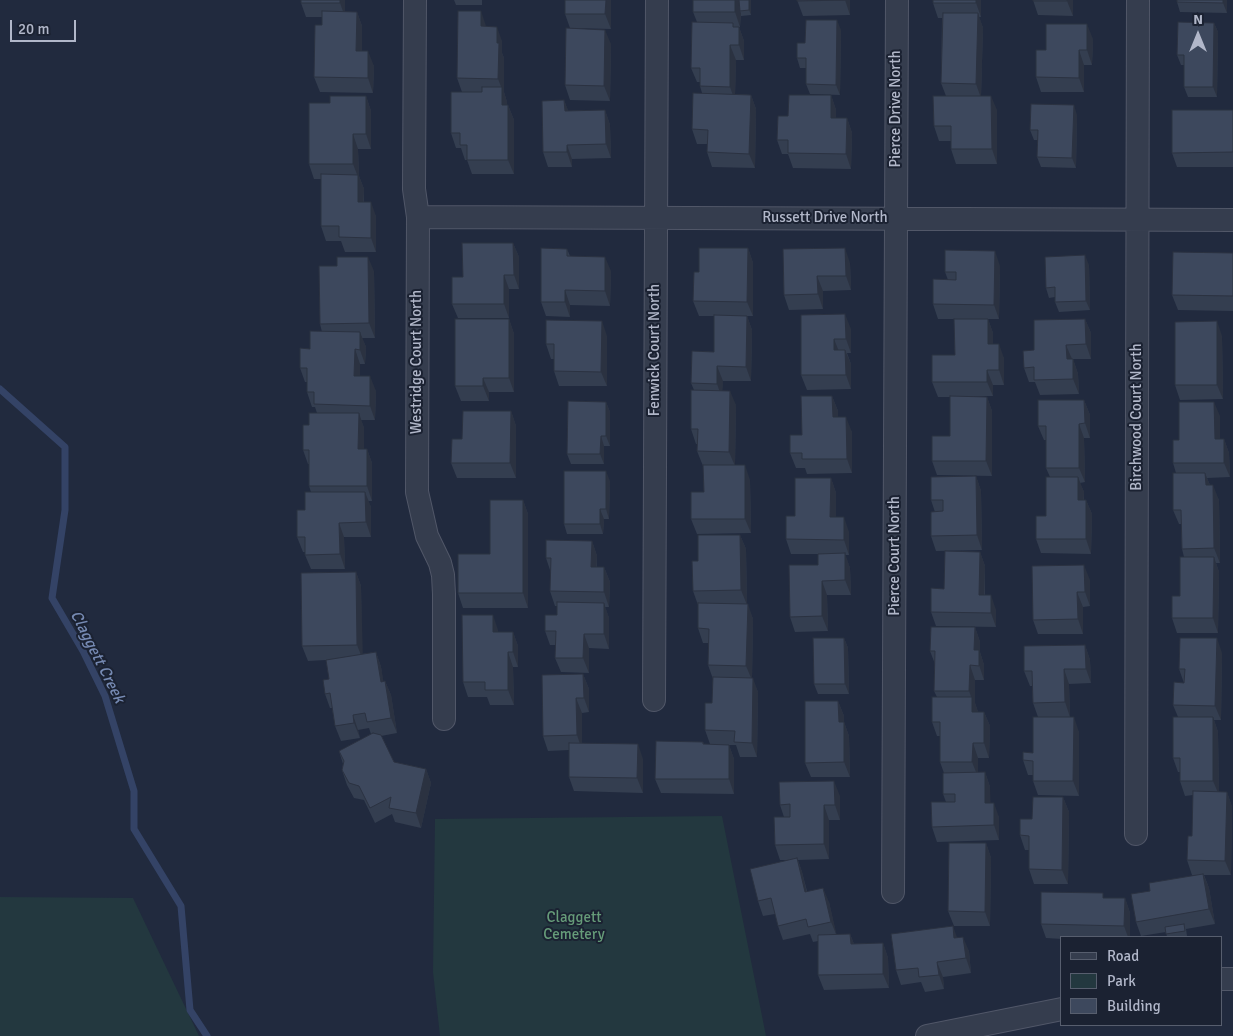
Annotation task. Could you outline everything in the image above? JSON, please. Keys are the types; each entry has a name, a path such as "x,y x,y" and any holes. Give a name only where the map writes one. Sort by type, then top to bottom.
{"street":[{"name":"Westridge Court North","path":"415,0 414,189 418,217 417,492 427,536 440,563 443,574 444,719"},
{"name":"Fenwick Court North","path":"654,700 657,0"},
{"name":"Pierce Drive North","path":"896,219 897,0"},
{"name":"Birchwood Court North","path":"1136,834 1138,0"},
{"name":"Russett Drive North","path":"418,217 1233,220"},
{"name":"Pierce Court North","path":"894,892 896,219"},
{"path":"928,1036 1060,1009"}],"green space":[{"name":"Claggett Cemetery","path":"722,816 766,1036 440,1036 433,972 435,819"},
{"path":"0,897 133,898 199,1036 0,1036"}],"building":[{"path":"301,0 340,0 340,3 301,3"},
{"path":"565,0 606,0 605,14 565,14"},
{"path":"693,0 735,0 735,12 693,12"},
{"path":"739,0 749,0 749,10 740,11"},
{"path":"797,0 845,0 797,1"},
{"path":"933,0 976,0 976,3 933,3"},
{"path":"1067,0 1067,1 1033,1"},
{"path":"1177,0 1223,0 1223,3 1177,2"},
{"path":"322,11 357,12 356,51 368,51 368,78 314,77 315,25 322,25"},
{"path":"458,11 481,11 481,26 497,27 497,43 499,43 498,79 457,78"},
{"path":"943,13 978,13 976,84 941,83"},
{"path":"806,20 837,20 836,85 806,84 806,58 797,58 797,43 805,43"},
{"path":"692,22 733,23 733,27 739,27 739,45 730,45 730,87 700,86 700,68 691,68"},
{"path":"1178,22 1214,23 1213,87 1184,87 1184,55 1177,55"},
{"path":"1046,24 1087,24 1087,50 1079,50 1079,78 1036,77 1036,50 1046,50"},
{"path":"566,28 605,30 604,86 565,85"},
{"path":"482,87 502,87 502,105 508,105 508,160 467,160 467,145 460,145 460,133 451,133 451,92 482,92"},
{"path":"693,93 751,95 749,154 707,152 708,130 692,129"},
{"path":"789,95 831,95 831,118 847,118 846,154 788,153 788,140 777,140 778,116 788,116"},
{"path":"330,96 366,96 366,134 353,134 353,164 309,164 309,103 330,103"},
{"path":"933,96 991,96 992,149 951,149 951,126 934,126"},
{"path":"564,100 565,111 605,110 606,144 567,145 567,152 543,152 542,101"},
{"path":"1031,104 1074,105 1072,158 1037,157 1038,130 1030,130"},
{"path":"1172,110 1233,110 1233,152 1172,153"},
{"path":"321,174 358,175 358,202 371,202 371,238 339,237 339,226 321,226"},
{"path":"462,243 513,243 514,275 504,275 504,304 452,304 452,277 463,277"},
{"path":"541,248 567,249 567,256 605,257 605,291 565,290 565,302 541,302"},
{"path":"699,248 748,248 747,302 693,301 694,272 699,272"},
{"path":"845,248 846,276 817,276 818,294 784,295 783,249"},
{"path":"945,250 995,251 994,305 933,304 933,279 956,280 956,272 945,272"},
{"path":"1173,252 1233,253 1233,296 1172,295"},
{"path":"1085,255 1086,301 1055,302 1055,287 1046,288 1045,257"},
{"path":"337,257 368,257 369,323 320,324 319,266 337,266"},
{"path":"845,314 846,339 834,339 834,350 845,350 846,375 801,375 801,315"},
{"path":"714,315 747,316 746,367 717,366 717,384 691,383 692,351 714,352"},
{"path":"455,319 509,319 509,378 483,378 483,386 455,386"},
{"path":"954,319 988,319 988,344 999,344 999,370 987,370 987,382 932,382 932,355 955,355"},
{"path":"1085,319 1086,344 1066,345 1067,359 1073,359 1073,379 1034,380 1034,367 1024,368 1023,351 1034,350 1034,320"},
{"path":"546,320 602,321 601,372 554,371 554,344 546,344"},
{"path":"1217,321 1217,385 1175,385 1175,322"},
{"path":"310,331 360,332 360,350 355,349 354,376 370,376 370,406 314,404 314,392 307,392 307,368 300,368 300,348 310,349"},
{"path":"691,390 730,391 729,452 697,451 698,429 691,429"},
{"path":"801,396 832,396 833,417 846,417 847,459 802,459 802,453 790,453 790,435 802,435"},
{"path":"950,396 987,397 986,461 932,461 932,436 950,436"},
{"path":"1038,400 1084,400 1085,423 1079,424 1079,468 1046,468 1046,426 1038,426"},
{"path":"568,401 606,402 606,436 601,436 600,454 567,454"},
{"path":"1179,402 1214,402 1215,439 1224,439 1224,463 1173,463 1173,440 1179,440"},
{"path":"463,411 511,411 510,463 451,463 452,439 462,439"},
{"path":"309,413 359,413 358,449 367,449 367,486 309,486 309,450 303,450 303,425 309,425"},
{"path":"703,465 745,465 745,519 691,519 691,492 704,492"},
{"path":"564,471 606,471 606,509 600,509 600,524 564,524"},
{"path":"1173,473 1205,473 1206,485 1213,485 1214,548 1182,549 1181,510 1173,510"},
{"path":"976,476 977,535 931,536 931,512 943,511 943,500 931,500 931,477"},
{"path":"1046,477 1078,477 1078,500 1086,500 1086,539 1036,539 1036,516 1046,516"},
{"path":"795,478 831,478 830,517 844,517 844,540 786,539 786,516 795,516"},
{"path":"305,492 365,492 366,522 339,523 340,554 305,555 305,537 297,537 297,510 305,510"},
{"path":"490,500 523,500 523,593 458,593 458,554 490,554"},
{"path":"698,535 740,535 741,590 693,591 692,561 698,561"},
{"path":"546,540 592,541 591,567 604,567 604,592 550,591 551,558 546,558"},
{"path":"945,551 980,552 979,595 991,595 991,613 931,612 931,588 944,589"},
{"path":"845,553 845,580 822,581 822,616 790,617 789,565 818,565 818,554"},
{"path":"1180,557 1214,557 1213,618 1172,618 1172,596 1180,596"},
{"path":"1084,565 1085,592 1077,592 1078,619 1033,620 1032,566"},
{"path":"356,572 357,645 302,646 301,573"},
{"path":"557,602 604,603 604,634 584,634 583,658 555,658 556,631 545,631 545,615 557,615"},
{"path":"698,603 748,604 746,666 708,665 709,629 698,628"},
{"path":"462,615 493,615 493,632 513,632 513,652 508,652 508,690 485,690 485,682 463,682"},
{"path":"931,627 975,627 974,650 979,650 979,666 970,665 969,691 934,691 935,651 930,651"},
{"path":"813,638 844,638 845,684 814,684"},
{"path":"1180,638 1217,638 1215,706 1173,705 1174,682 1184,683 1185,669 1179,669"},
{"path":"1085,645 1086,669 1064,669 1065,702 1033,703 1032,671 1024,671 1024,646"},
{"path":"376,652 381,682 385,681 391,718 367,722 365,713 353,715 354,723 335,726 330,693 325,694 323,680 329,679 326,660"},
{"path":"583,674 584,698 576,698 577,735 543,736 542,675"},
{"path":"713,677 753,678 752,743 734,742 735,731 705,730 705,703 712,703"},
{"path":"932,697 972,697 972,712 984,712 984,743 973,743 972,762 940,762 940,722 932,722"},
{"path":"805,701 838,701 839,722 844,722 844,762 805,763"},
{"path":"1033,717 1074,717 1073,781 1033,781 1033,761 1023,760 1023,752 1033,753"},
{"path":"1173,717 1213,717 1213,781 1180,781 1180,758 1173,758"},
{"path":"373,733 381,735 394,762 426,769 416,813 389,808 391,797 370,808 359,786 349,783 342,770 344,761 339,751"},
{"path":"656,741 703,742 703,744 729,745 729,779 655,779"},
{"path":"569,743 638,744 637,778 569,777"},
{"path":"985,772 985,803 994,803 994,825 932,827 931,802 955,802 955,794 943,794 943,773"},
{"path":"834,781 835,805 824,805 824,844 775,845 774,817 790,817 790,804 780,805 779,782"},
{"path":"1193,791 1227,792 1225,861 1187,860 1188,836 1192,836"},
{"path":"1033,797 1063,797 1062,870 1029,869 1029,836 1020,835 1020,819 1032,819"},
{"path":"949,843 986,843 985,912 948,911"},
{"path":"797,858 805,892 823,888 831,922 808,927 806,919 778,926 771,898 758,901 750,869"},
{"path":"1203,874 1209,909 1136,922 1131,894 1150,891 1149,883"},
{"path":"1041,892 1103,893 1103,898 1125,898 1124,926 1041,924"},
{"path":"1184,924 1185,931 1166,934 1165,927"},
{"path":"953,926 954,938 963,937 966,958 937,962 939,975 919,977 918,968 896,970 891,934"},
{"path":"850,934 851,944 883,943 883,974 818,975 818,935"}],"waterway":[{"name":"Claggett Creek","path":"0,389 65,447 65,510 52,598 83,651 105,696 134,791 134,829 181,906 190,1010 207,1036"}]}
